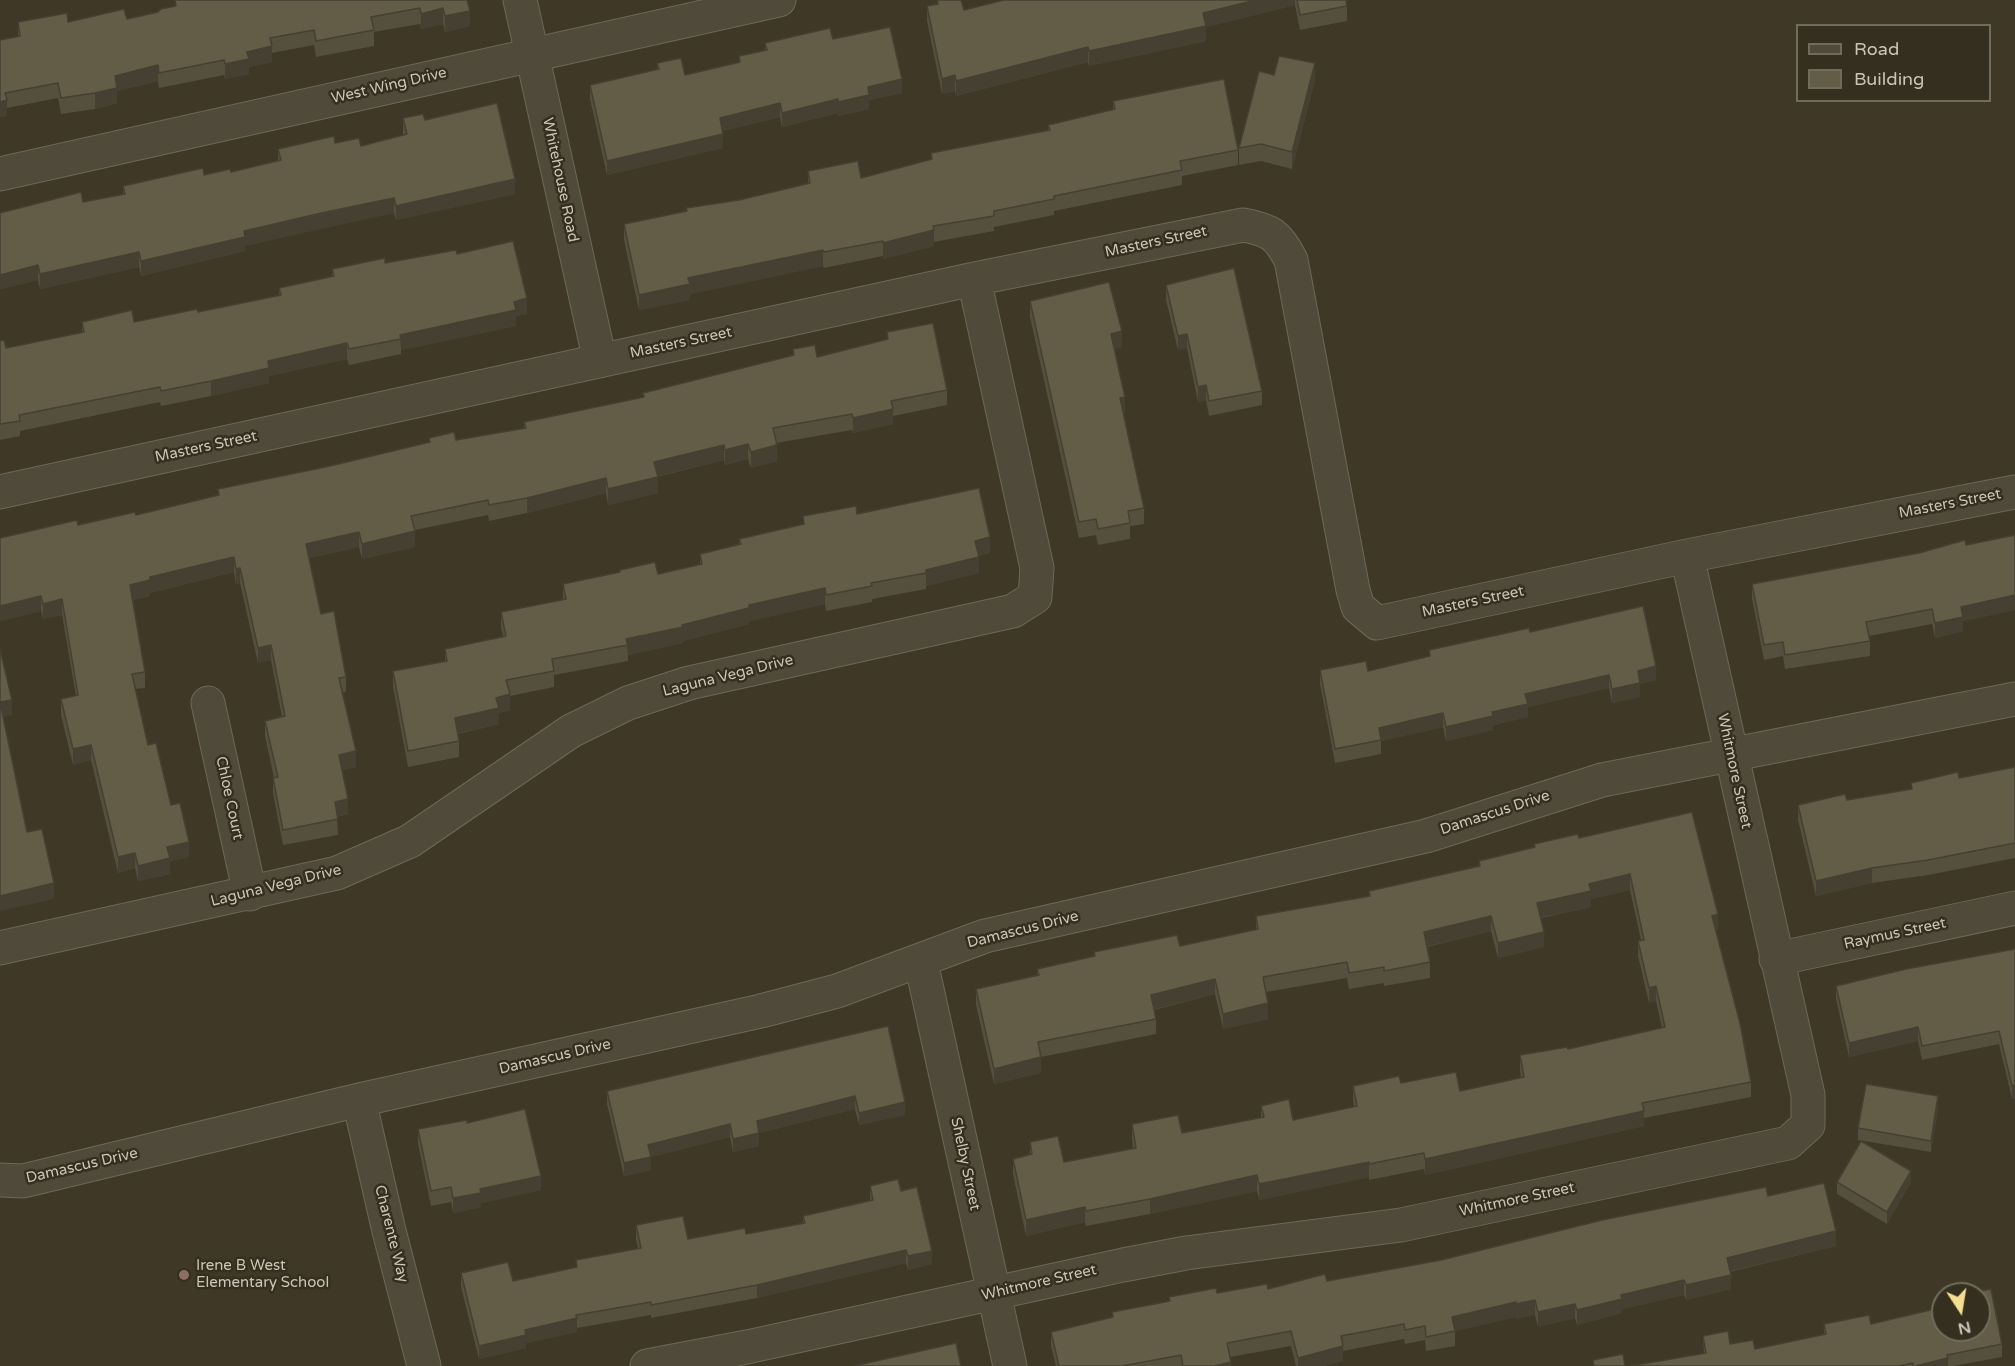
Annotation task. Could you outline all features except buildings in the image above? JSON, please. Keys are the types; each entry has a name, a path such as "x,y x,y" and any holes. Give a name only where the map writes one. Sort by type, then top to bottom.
{"street":[{"name":"Whitehouse Road","path":"520,0 600,361"},
{"name":"West Wing Drive","path":"0,174 779,0"},
{"name":"Masters Street","path":"0,492 974,279 1243,225 1266,229 1282,242 1291,260 1353,590 1358,607 1377,623 1687,556 2015,492"},
{"name":"Laguna Vega Drive","path":"0,948 337,873 410,841 444,820 517,766 571,731 628,703 689,683 1013,611 1035,597 1037,568 974,279"},
{"name":"Whitmore Street","path":"647,1366 747,1347 1186,1253 1401,1225 1788,1143 1808,1125 1808,1095 1687,556"},
{"name":"Damascus Drive","path":"0,1180 23,1181 359,1100 761,1011 837,991 921,962 985,936 1426,836 1602,780 2015,699"},
{"name":"Chloe Court","path":"208,703 250,894"},
{"name":"Raymus Street","path":"1776,959 2015,908"},
{"name":"Shelby Street","path":"921,962 1010,1366"},
{"name":"Charente Way","path":"359,1100 389,1231 424,1366"}],"place":[{"name":"Irene B West Elementary School","path":"184,1275"}]}
